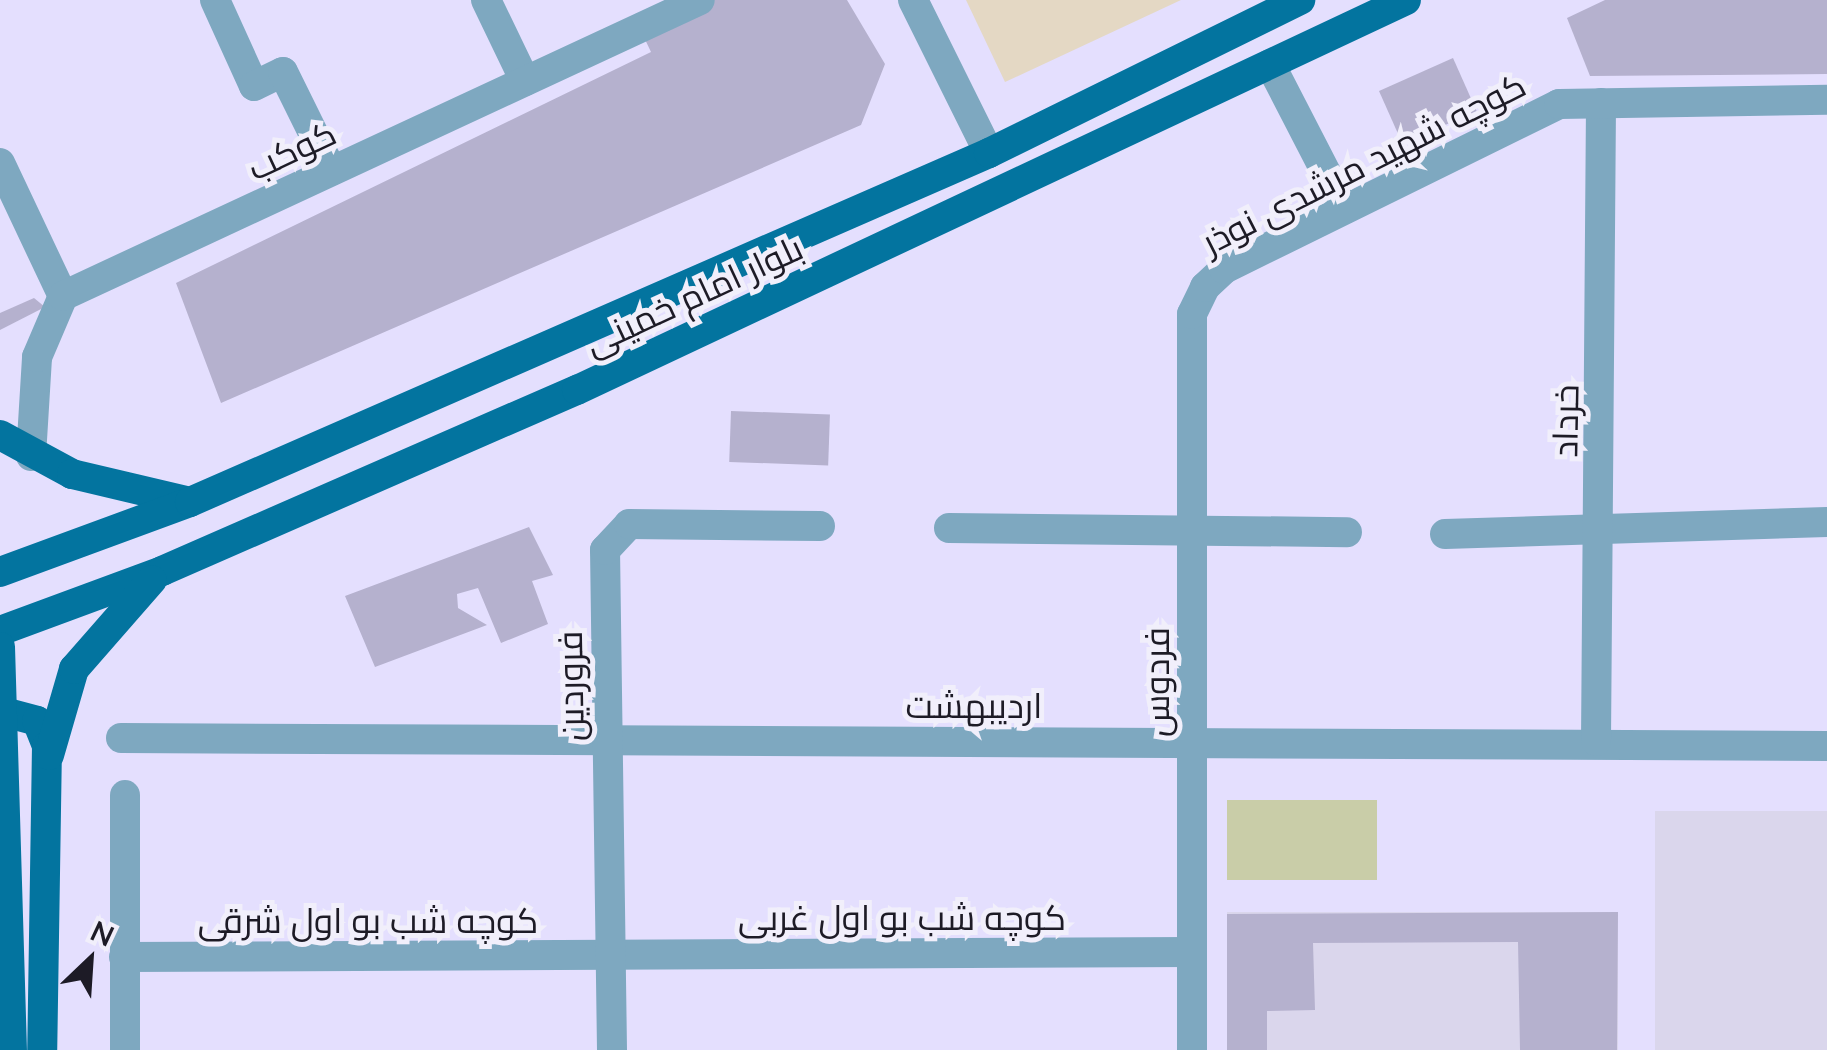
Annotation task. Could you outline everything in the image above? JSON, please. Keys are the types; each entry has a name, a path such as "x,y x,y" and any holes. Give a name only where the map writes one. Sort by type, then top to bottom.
{"main road":[{"name":"بلوار امام خمینی","path":"0,572 190,502 989,153 1300,0"},
{"name":"بلوار امام خمینی","path":"0,631 162,571 577,390 1406,0"},
{"path":"0,435 30,456 190,502"},
{"path":"46,768 74,669 162,571"},
{"path":"0,647 12,1050"},
{"path":"0,710 37,721 46,768 42,1050"}],"street":[{"path":"486,0 526,81"},
{"name":"کوکب","path":"63,296 700,0"},
{"path":"913,0 989,153"},
{"path":"223,3 254,86 284,72 332,171"},
{"path":"1270,64 1345,209"},
{"name":"کوچه شهید مرشدی نوذر","path":"1192,314 1212,276 1559,104 1827,100"},
{"name":"خرداد","path":"1596,741 1601,103"},
{"path":"0,162 63,296 38,357 30,456"},
{"name":"فردوس","path":"1192,314 1192,1050"},
{"path":"1445,534 1827,522"},
{"name":"فروردین","path":"612,1050 605,550 615,532 629,524 820,526"},
{"path":"949,528 1347,532"},
{"name":"اردیبهشت","path":"121,738 1596,741 1827,746"},
{"path":"125,795 125,1050"},
{"name":"کوچه شب بو اول غربی","path":"612,956 1192,952"},
{"name":"کوچه شب بو اول شرقی","path":"124,956 612,956"}],"shaded area":[{"path":"966,0 1181,0 1005,82"},
{"path":"1655,811 1827,811 1827,1050 1655,1050"},
{"path":"1227,912 1618,912 1618,1050 1227,1050"}],"green space":[{"path":"1227,800 1377,800 1377,880 1227,880"}],"building":[{"path":"708,0 847,0 885,64 861,125 221,403 176,283 651,52 641,31"},
{"path":"1605,0 1827,0 1827,74 1590,76 1567,18"},
{"path":"1453,58 1477,111 1403,144 1379,91"},
{"path":"34,298 45,307 0,330 0,313"},
{"path":"731,411 830,414 828,465 729,462"},
{"path":"529,527 553,575 532,581 548,624 501,643 478,588 457,594 458,608 487,625 375,667 345,596"},
{"path":"1618,912 1617,1050 1520,1050 1518,942 1313,943 1315,1010 1267,1011 1267,1050 1227,1050 1227,914"}]}
